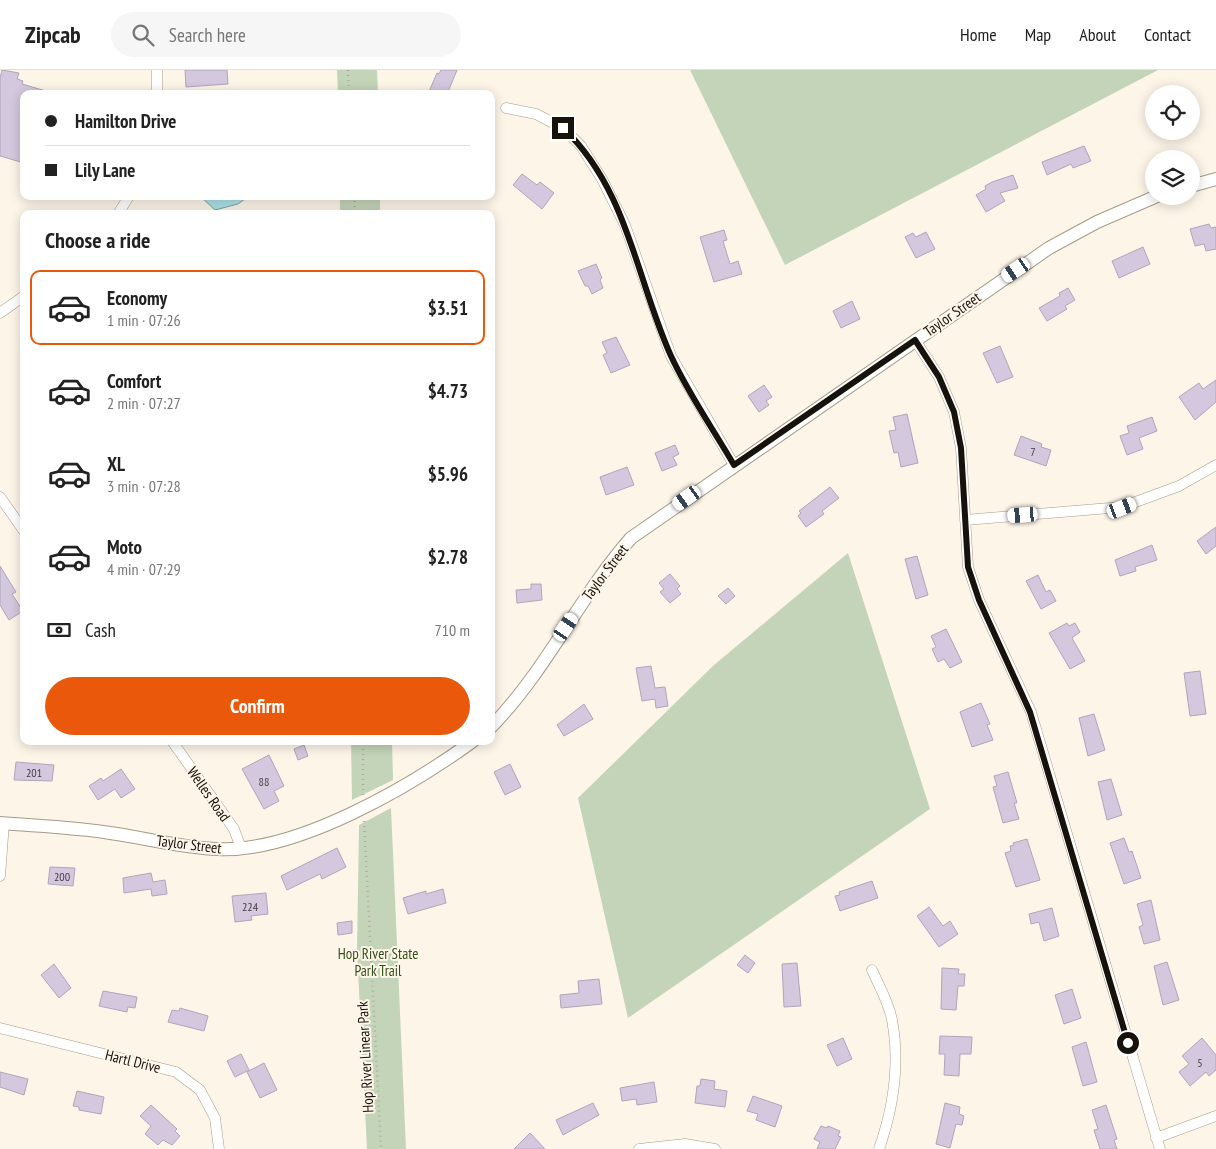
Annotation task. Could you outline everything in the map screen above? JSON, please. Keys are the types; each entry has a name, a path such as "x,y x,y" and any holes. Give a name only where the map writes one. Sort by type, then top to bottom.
{"street":[{"path":"156,70 157,90"},
{"path":"506,108 540,117 563,128 581,146 602,179 625,225 671,356 734,465"},
{"path":"1200,183 1216,179"},
{"name":"Taylor Street","path":"495,723 513,705 609,562 631,538 1049,248 1097,222 1145,202"},
{"path":"0,313 20,299"},
{"path":"915,340 939,377 954,412 961,448 968,567 979,600 1030,712 1160,1149"},
{"path":"964,520 1122,508 1179,486 1216,465"},
{"path":"0,497 20,525"},
{"name":"Welles Road","path":"175,745 234,829 241,848"},
{"name":"Taylor Street","path":"2,823 108,832 219,850 274,844 320,828 440,765 468,745"},
{"path":"0,876 2,823"},
{"path":"872,970 892,1019 895,1060 892,1105 878,1149"},
{"name":"Hartl Drive","path":"0,1028 176,1072 200,1090 215,1118 219,1149"},
{"path":"1156,1138 1216,1116"},
{"path":"639,1149 685,1144 715,1149"}],"path":[{"path":"348,70 349,90"},
{"path":"363,745 363,797"},
{"name":"Hop River Linear Park","path":"364,814 381,1149"}],"green space":[{"path":"337,70 377,70 378,90 338,90"},
{"path":"690,70 1158,70 785,265"},
{"path":"340,200 380,200 380,210 340,210"},
{"path":"848,553 930,809 628,1018 578,798 714,665"},
{"path":"351,745 392,745 393,780 352,800"},
{"name":"Hop River State Park Trail","path":"391,808 406,1149 367,1149 357,951 359,825"}],"water":[{"path":"204,200 244,200 238,204 215,210"}],"building":[{"path":"2,70 19,73 17,79 23,81 22,84 43,90 20,90 20,162 0,156 0,78"},
{"path":"185,70 227,70 228,84 186,87"},
{"path":"441,70 457,70 449,90 430,90 437,73 439,74"},
{"path":"1084,146 1091,161 1073,168 1071,164 1047,175 1042,162"},
{"path":"522,174 537,185 540,182 554,193 542,209 513,185"},
{"path":"1013,175 1018,188 1000,193 1005,201 986,212 976,195 986,189 985,186 992,182"},
{"path":"1209,224 1211,228 1216,227 1216,249 1206,251 1204,244 1195,246 1190,229"},
{"path":"724,230 727,240 723,241 730,264 738,261 742,274 714,282 700,237"},
{"path":"926,232 935,249 916,258 905,237 913,233 916,237"},
{"path":"1143,247 1150,264 1119,278 1112,261"},
{"path":"596,264 602,278 600,280 603,288 592,294 588,286 585,286 578,271"},
{"path":"1068,288 1075,300 1065,306 1067,309 1047,321 1039,308 1060,296 1059,293"},
{"path":"852,301 860,319 841,328 833,311"},
{"path":"616,337 630,365 611,373 603,355 607,353 602,342"},
{"path":"1000,346 1013,377 997,383 983,353"},
{"path":"1216,380 1216,402 1195,420 1179,397 1199,383 1203,389"},
{"path":"764,385 772,397 766,401 769,405 759,412 748,396"},
{"path":"907,414 918,463 901,467 898,452 894,453 889,431 896,430 893,417"},
{"path":"1152,417 1157,431 1139,438 1143,449 1127,455 1120,436 1129,433 1127,426"},
{"path":"1021,436 1042,444 1041,447 1051,450 1046,466 1014,455"},
{"path":"675,445 679,454 673,457 677,465 662,471 655,453"},
{"path":"627,467 634,485 606,495 600,477"},
{"path":"830,487 839,498 822,511 824,514 806,527 798,516 801,513 799,511"},
{"path":"1216,527 1216,546 1206,554 1197,541"},
{"path":"1152,545 1157,560 1135,567 1136,571 1120,576 1115,560"},
{"path":"917,556 928,595 916,599 905,559"},
{"path":"0,566 16,592 12,594 20,606 20,613 9,620 0,605"},
{"path":"670,574 680,586 677,589 681,594 670,603 660,592 664,589 659,583"},
{"path":"1038,575 1046,592 1050,590 1056,601 1041,609 1026,581"},
{"path":"531,584 541,584 542,600 517,603 516,590 531,589"},
{"path":"728,588 735,596 726,604 718,596"},
{"path":"1067,623 1069,626 1075,623 1080,632 1072,638 1085,661 1070,669 1049,633"},
{"path":"946,629 962,662 950,668 944,659 938,662 932,649 936,647 931,636"},
{"path":"651,666 655,688 665,687 668,706 656,708 655,699 642,701 636,668"},
{"path":"1200,671 1206,714 1190,716 1184,673"},
{"path":"981,703 990,724 987,725 993,740 972,747 960,712"},
{"path":"584,704 593,719 564,736 557,725"},
{"path":"1094,714 1105,750 1088,756 1079,718"},
{"path":"304,745 308,756 298,760 294,749"},
{"path":"269,755 284,786 274,791 279,801 264,809 242,769"},
{"path":"16,762 54,765 52,781 14,780"},
{"path":"510,764 521,787 505,795 494,772"},
{"path":"121,769 135,789 121,798 115,789 98,800 89,786 101,778 103,781"},
{"path":"1008,772 1017,803 1014,803 1019,819 1003,823 993,787 997,786 994,776"},
{"path":"1111,779 1122,815 1107,820 1098,782"},
{"path":"1124,838 1129,852 1132,851 1141,878 1124,884 1110,843"},
{"path":"1027,839 1040,880 1016,887 1005,853 1011,851 1010,846 1014,845 1013,843"},
{"path":"337,848 346,867 322,879 320,874 287,890 281,876"},
{"path":"50,867 75,868 73,886 48,884"},
{"path":"151,873 153,882 165,880 167,894 152,896 151,889 124,893 123,878"},
{"path":"872,881 878,898 840,911 835,896 840,895 839,892"},
{"path":"443,889 446,903 408,914 403,898 426,891 426,894"},
{"path":"266,893 268,914 251,916 252,920 235,922 232,896"},
{"path":"1151,900 1160,940 1144,944 1139,927 1143,925 1137,904"},
{"path":"929,907 943,926 950,921 958,934 939,947 917,916"},
{"path":"1052,908 1059,936 1044,941 1039,922 1031,924 1029,914"},
{"path":"352,921 352,933 338,935 337,923"},
{"path":"745,955 755,963 748,973 737,965"},
{"path":"1167,962 1179,1000 1163,1005 1154,966"},
{"path":"797,963 801,1006 784,1007 782,964"},
{"path":"54,964 71,988 59,998 41,975"},
{"path":"942,968 959,969 958,974 965,974 964,986 958,986 956,1010 941,1009"},
{"path":"599,979 602,1004 561,1008 560,995 579,993 578,981"},
{"path":"1072,989 1081,1018 1064,1024 1055,995"},
{"path":"103,991 137,997 135,1008 128,1007 127,1012 99,1006"},
{"path":"180,1008 208,1016 204,1031 168,1022 172,1010 179,1011"},
{"path":"940,1036 972,1037 971,1054 960,1054 959,1076 944,1075 945,1054 939,1054"},
{"path":"843,1038 852,1059 837,1066 827,1045"},
{"path":"1202,1038 1216,1055 1216,1070 1209,1076 1206,1072 1190,1086 1179,1072 1189,1064 1182,1056"},
{"path":"1086,1042 1097,1082 1083,1086 1072,1047"},
{"path":"241,1054 249,1070 235,1077 227,1061"},
{"path":"264,1063 277,1090 260,1098 247,1072"},
{"path":"0,1072 28,1079 24,1095 0,1087"},
{"path":"701,1079 715,1081 714,1089 727,1091 725,1107 695,1103 697,1086 700,1086"},
{"path":"654,1082 657,1102 637,1105 636,1099 622,1101 620,1088"},
{"path":"77,1091 104,1097 101,1114 79,1110 79,1107 73,1106"},
{"path":"753,1096 782,1106 775,1127 756,1120 758,1114 747,1111"},
{"path":"593,1103 599,1115 563,1135 556,1120"},
{"path":"945,1103 960,1107 959,1114 964,1116 962,1125 956,1124 950,1148 936,1144"},
{"path":"151,1105 177,1129 175,1131 180,1136 172,1145 163,1140 158,1145 145,1134 151,1126 140,1116"},
{"path":"1106,1105 1117,1139 1114,1140 1117,1149 1100,1149 1094,1130 1098,1129 1092,1110"},
{"path":"821,1126 827,1128 828,1126 840,1131 838,1136 841,1137 835,1149 817,1149 820,1142 814,1139"},
{"path":"530,1133 545,1149 514,1149"}],"route":[{"path":"563,128 581,146 602,179 625,225 671,356 734,465 830,401 915,340 939,377 954,412 961,448 968,567 979,600 1030,712 1128,1043"}]}
